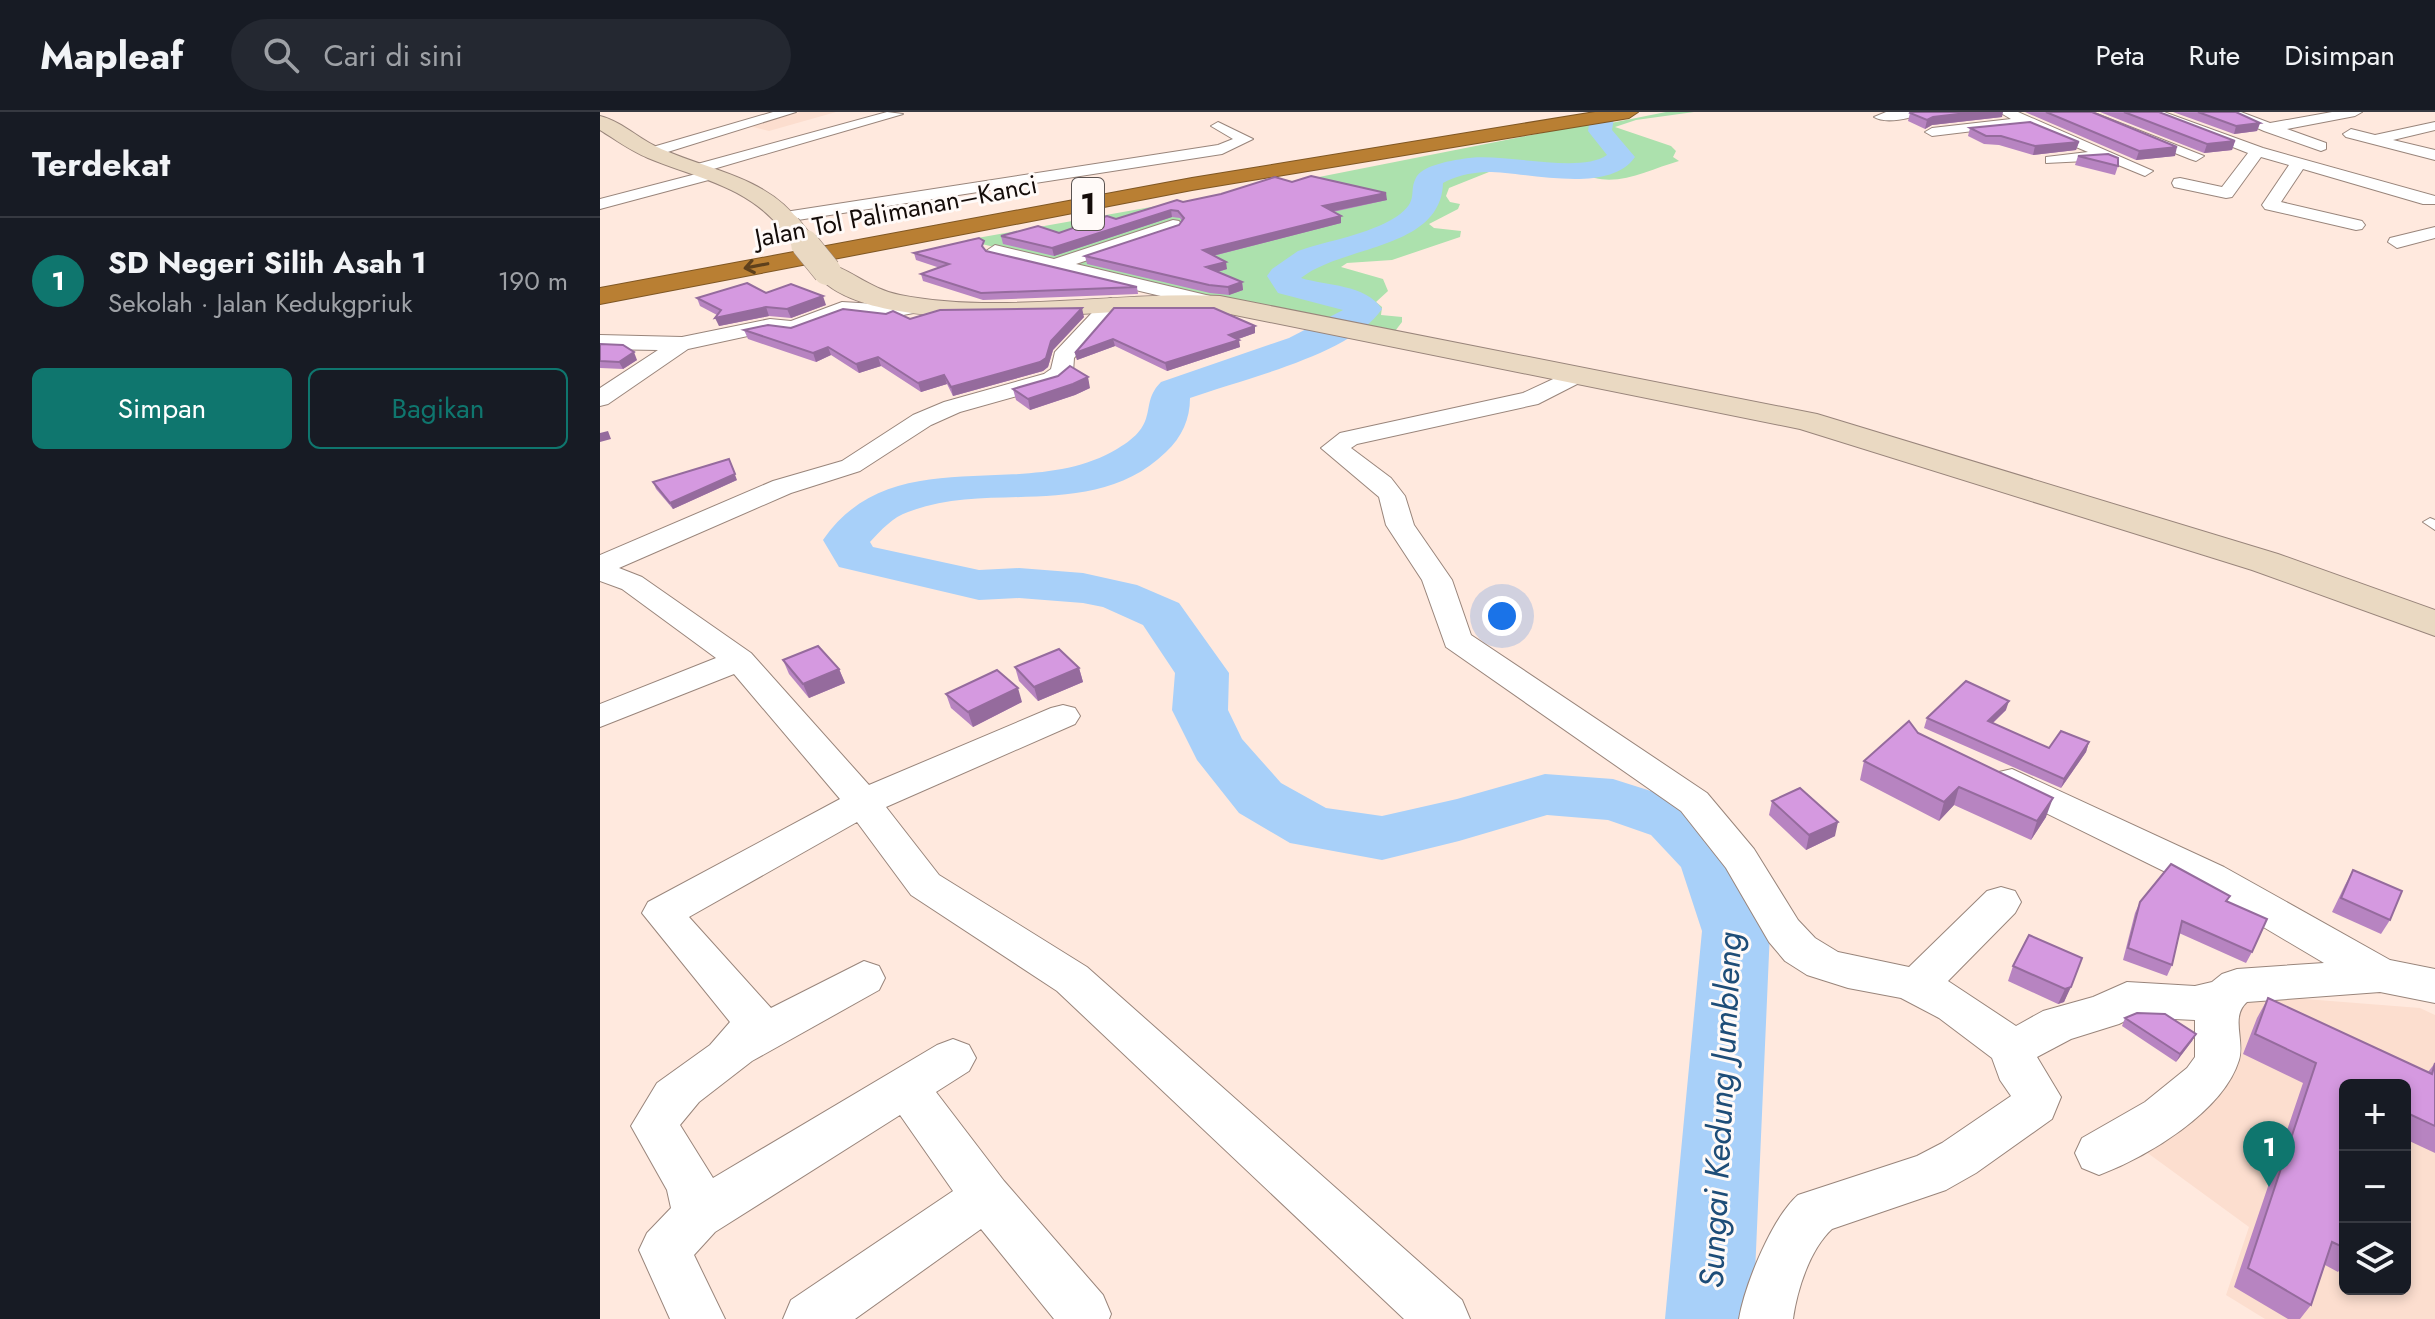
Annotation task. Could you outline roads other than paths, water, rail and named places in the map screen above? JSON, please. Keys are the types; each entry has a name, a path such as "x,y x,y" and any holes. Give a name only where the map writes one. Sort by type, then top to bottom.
{"highway":[{"name":"Jalan Tol Palimanan–Kanci","path":"600,277 1181,171 1550,112"},
{"name":"Jalan Tol Palimanan–Kanci","path":"600,296 1192,184 1629,112"}],"street":[{"path":"652,152 789,112"},
{"path":"1881,117 1916,112"},
{"path":"2079,112 2196,156"},
{"path":"2151,112 2297,166 2429,200"},
{"path":"2228,112 2340,151"},
{"path":"2269,128 2355,112"},
{"path":"600,204 896,114"},
{"path":"1932,132 2016,115 2109,155 2137,175 2165,160"},
{"path":"600,122 652,152 759,195 788,221 827,271 852,287 922,306 992,310 1170,301 1220,304"},
{"path":"788,221 1222,149 1245,139 1218,126"},
{"path":"2375,140 2435,126"},
{"path":"2351,134 2435,155"},
{"path":"2044,143 2072,140"},
{"path":"2226,193 2257,151"},
{"path":"2052,160 2109,155"},
{"path":"2277,198 2297,166"},
{"path":"2277,198 2377,169"},
{"path":"2180,183 2226,193 2277,198 2323,217 2356,225"},
{"path":"2323,217 2410,195"},
{"path":"1053,266 1173,225"},
{"path":"2397,242 2434,232"},
{"path":"995,251 1220,304 1714,401 1834,429 2320,579 2435,624"},
{"path":"600,569 782,487 851,466 922,420 942,411 1052,379 1062,372 1063,357 1111,304"},
{"path":"600,342 682,344 741,334 770,325 793,328 842,308 893,311 922,306"},
{"path":"600,399 682,344"},
{"path":"1577,375 1530,399 1349,438 1334,448 1382,484 1392,496 1400,525 1437,580 1457,640 1578,719 1694,802 1717,826 1755,880 1768,909 1811,958 1916,986 1980,1024 2012,1049 2016,1066 2038,1097 2035,1105 1959,1158 1929,1174 1816,1211 1806,1220 1770,1292 1766,1319"},
{"path":"600,569 632,583 740,660 863,802 925,885 1072,979 1443,1319"},
{"path":"600,716 740,660"},
{"path":"736,1048 755,1020 662,913 863,802 1063,716"},
{"path":"1984,768 2210,877 2380,975"},
{"path":"1916,986 2001,902"},
{"path":"2012,1049 2059,1024 2104,1012 2127,999 2195,1003 2220,998 2237,986 2380,975 2435,986"},
{"path":"697,1215 691,1185 655,1126 664,1106 679,1088 736,1048 864,978"},
{"path":"2099,1153 2197,1091 2214,1066 2216,1010 2220,998"},
{"path":"698,1319 665,1250 697,1215 953,1058"},
{"path":"906,1087 986,1197 1084,1314"},
{"path":"810,1319 986,1197"}],"waterway":[{"name":"Sungai Kedung Jumbleng","path":"1603,112 1600,131 1622,157 1611,165 1578,171 1489,164 1451,170 1429,179 1428,197 1420,212 1405,224 1309,258 1296,266 1283,276 1290,286 1348,299 1365,309 1349,323 1302,346 1175,390 1170,395 1166,426 1132,459 1078,480 912,496 880,509 846,540 856,557 979,585 1019,583 1083,588 1119,596 1161,614 1202,673 1200,710 1217,747 1260,798 1312,828 1382,838 1459,820 1545,794 1613,800 1673,820 1710,858 1736,931 1709,1319"}],"place":[{"name":"SD Negeri Silih Asah 1","path":"2269,1187"}]}
